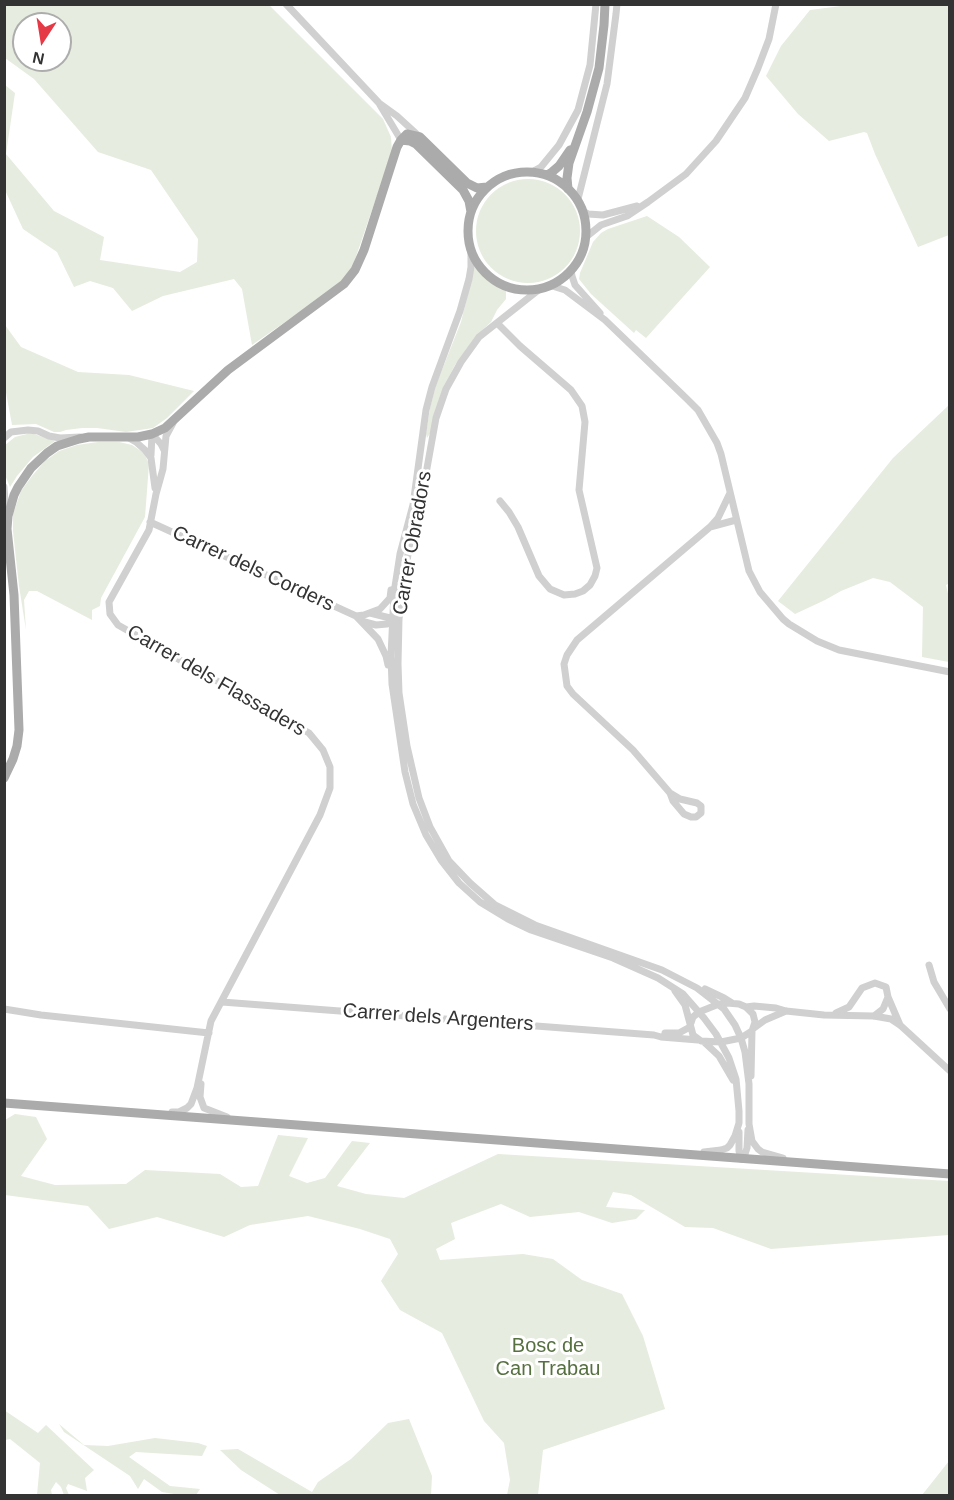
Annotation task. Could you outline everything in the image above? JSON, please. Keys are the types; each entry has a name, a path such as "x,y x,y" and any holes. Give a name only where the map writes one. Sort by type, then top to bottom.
{"main road":[{"path":"568,189 567,172 599,68 605,4"},
{"path":"4,778 13,759 19,730 14,596 7,529 8,516 14,495 31,468 57,446 79,439 129,438 152,434 165,428 228,370 335,292 355,270 364,250 397,147 407,134 420,137 466,183 477,188 487,187"},
{"path":"401,140 416,144 463,190 469,201 471,213"},
{"path":"547,175 559,166 576,140"},
{"path":"515,172 547,175 568,189 578,200 583,211 586,237 581,255 563,278 545,287 522,290 513,288 496,281 480,266 471,251 468,231 471,213 481,193 505,176 515,172"},
{"path":"4,1103 948,1174"}],"street":[{"path":"286,4 379,103 420,137"},
{"path":"532,172 541,167 559,145 578,110 590,65 596,4"},
{"path":"578,200 607,84 616,4"},
{"path":"586,237 601,225 627,216 686,174 716,141 745,98 769,39 776,4"},
{"path":"379,103 401,140"},
{"path":"583,211 603,215 648,202"},
{"path":"471,251 469,279 460,312 432,387 426,410 417,506 400,554 397,571 390,656 396,718 413,804 426,835 441,860 480,902 535,932 662,970 697,988 719,1004 732,1020 741,1038 747,1062 749,1124 747,1148 741,1159"},
{"path":"571,270 575,285 605,320"},
{"path":"545,287 565,290 605,320 698,410 721,454 749,571 760,592 789,624 825,646 838,650 950,672"},
{"name":"Carrer Obradors","path":"545,287 479,337 460,362 446,389 436,418 417,506 399,619 398,671 402,717 422,810 449,861 495,905 526,921 610,954"},
{"path":"497,322 520,346 572,390 582,406 585,422 579,489 597,568 590,585 575,594 564,595 550,589 539,576 518,527 500,501"},
{"name":"Carrer dels Flassaders","path":"137,1113 179,1112 191,1104 197,1088 211,1021 320,815 330,788 330,767 323,750 309,733 118,625 110,614 109,602 149,530 164,469 166,436 174,421"},
{"path":"4,438 11,432 28,430 60,438 89,437"},
{"path":"152,434 164,450"},
{"name":"Carrer dels Flassaders","path":"152,434 150,450 156,494"},
{"path":"129,438 146,450 151,458"},
{"path":"4,487 7,529"},
{"path":"670,793 633,750 573,694 567,686 564,664 577,640 710,527 722,511 730,493"},
{"path":"710,527 736,520"},
{"name":"Carrer dels Corders","path":"150,522 358,619 376,625 392,621"},
{"path":"392,621 396,616 403,565 408,556"},
{"path":"370,613 380,609 390,598 397,571"},
{"path":"370,613 390,618 392,621 395,629 394,664 398,671"},
{"name":"Carrer dels Corders","path":"358,619 370,613"},
{"name":"Carrer dels Corders","path":"358,619 378,639 386,656 392,684"},
{"path":"396,718 400,723 407,763 428,832 447,863 448,869"},
{"path":"454,876 460,878 471,889 480,892 492,909"},
{"path":"492,909 511,914"},
{"path":"526,921 525,924 534,928 535,932"},
{"path":"535,932 542,930 548,933 555,932"},
{"path":"610,954 658,978 682,994 699,1012 721,1042 734,1069 738,1088 741,1159"},
{"path":"929,965 934,982 950,1009"},
{"path":"828,1015 849,1007 862,988 875,983 886,987 900,1025"},
{"path":"673,987 685,1005 693,1035 722,1060 738,1088"},
{"path":"697,988 705,989 732,1003"},
{"path":"874,1016 883,1009 888,997"},
{"name":"Carrer dels Argenters","path":"222,1002 654,1035 701,1041 721,1042 741,1038"},
{"path":"690,1025 693,1017 699,1012 719,1004 739,1004 751,1011 754,1018 752,1072 749,1084"},
{"path":"746,1007 754,1005 786,1011 891,1019 948,1070"},
{"path":"4,1009 209,1033"},
{"path":"741,1038 765,1020 786,1011"},
{"name":"Carrer dels Argenters","path":"654,1035 676,1034 690,1025"},
{"name":"Carrer dels Flassaders","path":"202,1064 200,1097 204,1108 247,1122"},
{"path":"683,1154 727,1148 732,1143 739,1124"},
{"path":"749,1124 752,1141 758,1149 769,1155 802,1163"}],"green space":[{"path":"5,5 269,5 383,119 391,137 392,152 351,271 334,288 252,345 242,289 234,279 163,296 132,311 113,288 90,281 74,287 57,252 23,229 5,190 5,85 15,93 6,154 54,211 104,237 100,260 180,272 197,262 198,239 151,170 98,152 34,79 24,72 72,72 72,12 12,12 12,63 5,58"},
{"path":"849,5 949,5 949,235 918,247 867,133 829,141 798,114 766,76 781,46 810,10"},
{"path":"528,179 548,183 557,188 571,202 576,211 580,231 576,251 571,260 557,274 548,279 528,283 508,279 499,274 485,260 480,251 476,231 480,211 485,202 499,188 508,183"},
{"path":"647,216 679,237 710,267 646,338 636,330 634,333 591,294 579,279 593,242 601,233"},
{"path":"475,265 489,281 506,291 506,299 491,322 475,337 455,365 444,386 431,432 427,438 430,408 436,385 461,322"},
{"path":"5,325 21,347 78,372 129,375 194,391 167,418 153,428 126,432 82,428 54,432 36,424 12,425 5,387"},
{"path":"949,405 950,583 946,585 950,602 949,662 922,657 923,607 890,582 873,578 795,614 778,601 893,458"},
{"path":"31,433 55,441 33,457 10,487 5,475 4,446 15,437"},
{"path":"98,442 119,442 132,445 144,453 149,464 145,517 101,598 100,606 92,610 92,620 37,591 29,591 24,600 26,630 13,531 13,514 21,491 45,461 59,451"},
{"name":"Bosc de Can Trabau","path":"15,1114 36,1117 47,1139 21,1176 55,1185 126,1184 145,1170 220,1174 241,1187 258,1186 278,1135 308,1138 289,1176 307,1183 325,1178 352,1141 370,1143 337,1186 366,1194 404,1198 498,1154 949,1181 949,1235 771,1249 713,1228 685,1227 631,1195 613,1192 606,1207 645,1210 636,1219 612,1223 579,1212 530,1217 501,1204 451,1223 455,1239 436,1249 440,1260 523,1254 553,1259 582,1280 622,1294 643,1336 665,1409 543,1450 538,1495 507,1495 510,1480 504,1443 484,1421 442,1333 400,1310 381,1281 398,1254 390,1239 308,1216 250,1225 224,1237 157,1217 109,1229 88,1206 5,1195 5,1120"},
{"path":"4,1410 38,1433 46,1425 94,1470 85,1478 87,1491 68,1484 66,1488 69,1495 64,1495 56,1482 51,1490 52,1495 37,1495 40,1463 10,1439 5,1440"},
{"path":"409,1419 432,1476 431,1495 280,1495 241,1470 220,1450 238,1449 312,1492 318,1482 351,1459 388,1423"},
{"path":"59,1424 84,1445 108,1446 155,1438 207,1446 202,1456 136,1452 129,1457 170,1486 200,1489 196,1495 162,1492 144,1479 138,1489 130,1476 64,1432"},
{"path":"949,1461 949,1495 922,1495 930,1485"}]}
